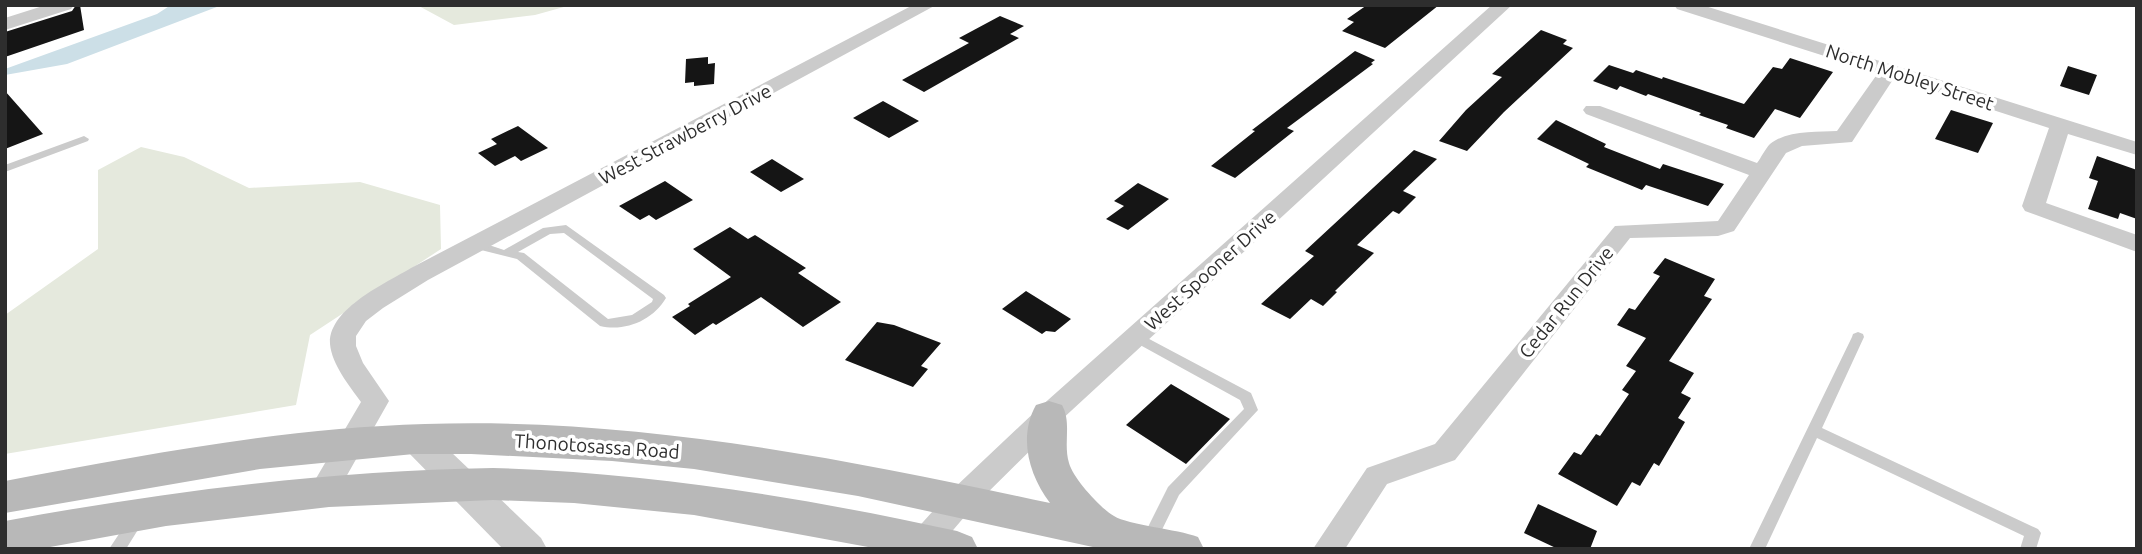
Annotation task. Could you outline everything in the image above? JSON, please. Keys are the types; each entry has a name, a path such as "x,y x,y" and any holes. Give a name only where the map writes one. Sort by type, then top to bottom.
{"main road":[{"path":"1049,415 1047,454 1054,475 1066,494 1102,532"},
{"name":"Thonotosassa Road","path":"5,497 134,473 416,439 607,444 708,454 809,469 1166,545"},
{"path":"5,538 140,514 274,496 465,485 654,493 756,508 941,545"}],"street":[{"path":"5,24 65,5"},
{"name":"West Strawberry Drive","path":"347,446 374,401 346,358 342,341 346,328 356,314 443,262 927,5"},
{"name":"West Spooner Drive","path":"941,545 961,500 1049,415 1503,5"},
{"name":"North Mobley Street","path":"1683,5 2137,149"},
{"name":"Cedar Run Drive","path":"1328,549 1377,476 1445,452 1623,231 1718,229 1731,221 1778,149 1788,142 1806,138 1844,137 1890,70"},
{"path":"1593,110 1763,173"},
{"path":"2060,125 2033,206 2137,244"},
{"path":"416,439 528,549"},
{"path":"323,492 347,446"}],"lane":[{"path":"5,169 85,139"},
{"path":"477,245 505,254 520,256 605,323 632,321 658,304 660,298 566,229 547,232 505,254"},
{"path":"1136,337 1246,397 1250,404 1251,411 1173,491 1166,545"},
{"path":"1756,549 1858,337"},
{"path":"1815,431 2033,533 2028,549"},
{"path":"117,549 140,514"}],"shaded area":[{"path":"171,5 222,5 67,64 5,75 5,69 157,14"},
{"path":"417,5 571,5 535,15 454,25"},
{"path":"141,147 184,157 249,188 360,182 440,205 441,249 310,335 296,405 5,454 5,315 98,249 98,170"}],"building":[{"path":"76,5 80,5 84,30 5,57 5,32 72,11"},
{"path":"1367,5 1439,5 1385,48 1342,31 1354,22 1347,19"},
{"path":"1000,16 1024,26 1010,34 1019,38 924,92 902,80 969,43 959,38"},
{"path":"1541,30 1567,40 1563,44 1573,48 1504,112 1467,151 1439,141 1466,110 1502,77 1492,74"},
{"path":"1355,51 1375,60 1371,63 1373,64 1287,128 1294,131 1235,178 1211,166 1255,131 1252,130"},
{"path":"708,57 708,64 715,63 714,84 694,86 694,82 685,83 686,59"},
{"path":"1790,58 1833,72 1800,118 1775,109 1754,138 1726,128 1728,125 1699,115 1701,113 1648,94 1646,96 1620,86 1617,90 1593,81 1609,65 1633,73 1636,70 1662,79 1663,77 1744,104 1773,67 1782,69"},
{"path":"2068,66 2097,75 2089,95 2060,86"},
{"path":"5,91 43,134 5,149"},
{"path":"883,101 919,121 889,138 853,118"},
{"path":"1951,110 1993,123 1978,153 1935,139"},
{"path":"1556,120 1606,144 1604,147 1660,169 1663,164 1724,184 1708,206 1646,185 1642,190 1586,167 1589,164 1537,139"},
{"path":"518,126 548,148 521,161 515,156 495,166 478,153 497,144 491,139"},
{"path":"1414,150 1437,159 1403,191 1416,197 1399,214 1393,211 1357,245 1374,253 1335,291 1337,292 1323,306 1311,299 1290,319 1261,304 1314,256 1305,251"},
{"path":"2097,156 2137,170 2137,219 2120,213 2118,219 2088,209 2098,181 2089,178"},
{"path":"772,159 804,179 781,192 750,172"},
{"path":"665,181 693,200 656,220 649,215 640,220 619,206"},
{"path":"1138,183 1169,199 1128,230 1106,219 1124,206 1114,201"},
{"path":"730,227 748,239 755,235 806,268 798,273 841,302 803,327 761,297 695,335 672,317 731,277 693,249"},
{"path":"1665,258 1715,279 1704,296 1712,299 1669,361 1694,373 1681,393 1691,398 1678,418 1685,422 1659,466 1654,463 1640,486 1632,482 1617,506 1558,474 1574,452 1581,455 1596,434 1600,436 1629,394 1622,390 1636,371 1626,366 1646,338 1617,325 1629,308 1635,310 1660,276 1653,273"},
{"path":"1026,291 1071,319 1055,332 1046,331 1042,334 1002,309"},
{"path":"877,322 894,325 941,343 921,366 928,369 913,387 845,360"},
{"path":"1171,384 1230,419 1186,464 1126,425"},
{"path":"1538,504 1597,531 1590,549 1558,549 1524,533"}]}
